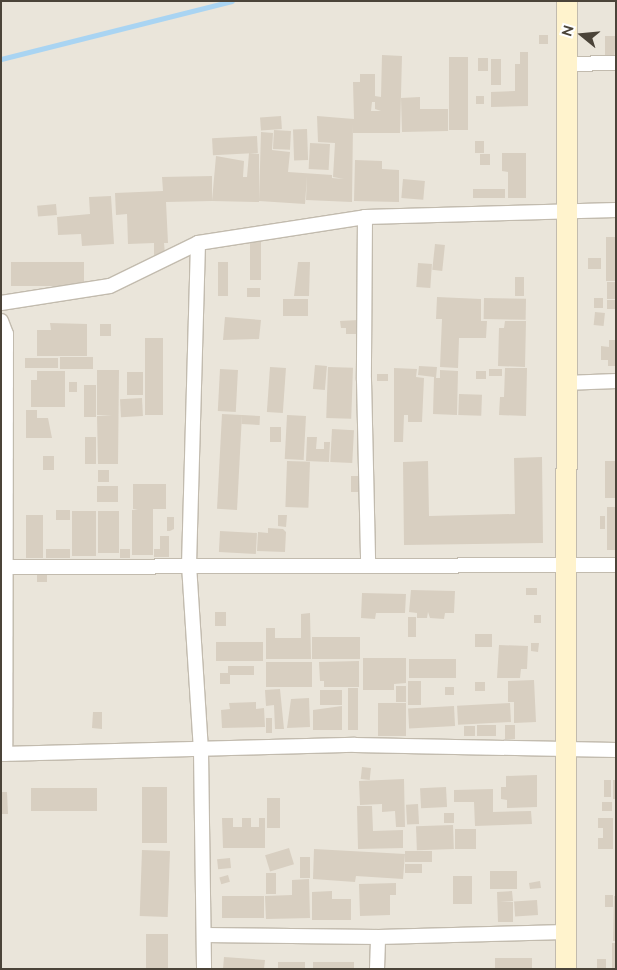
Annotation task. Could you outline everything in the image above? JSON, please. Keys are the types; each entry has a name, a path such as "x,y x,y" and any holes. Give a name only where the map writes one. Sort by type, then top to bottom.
{"street":[{"path":"566,969 567,566 565,209 568,64 567,1"},
{"path":"568,64 616,63"},
{"path":"1,303 110,286 198,243 365,217 565,209 616,210"},
{"path":"365,217 364,380 368,564"},
{"path":"198,243 189,565 201,751 204,969"},
{"path":"1,321 6,334 6,567 3,754 201,751 355,745 616,750"},
{"path":"565,383 616,381"},
{"path":"6,567 368,564 616,565"},
{"path":"205,935 378,937 566,932"},
{"path":"376,969 378,937"}],"shaded area":[{"path":"1,1 616,1 616,969 1,969"}],"building":[{"path":"539,35 548,35 548,44 539,44"},
{"path":"605,36 616,36 614,60 605,60"},
{"path":"520,52 528,52 528,106 491,107 491,92 515,91 515,64 520,64"},
{"path":"382,55 402,56 400,133 353,133 353,123 352,202 306,200 307,176 305,204 259,201 261,132 273,133 272,150 290,152 288,172 332,175 332,178 344,179 333,177 335,143 318,142 317,116 354,119 353,82 360,82 360,74 375,74 375,96 381,97","holes":["372,102 375,102 375,109 381,111 371,111"]},
{"path":"449,57 468,57 468,130 449,130"},
{"path":"478,58 488,58 488,71 478,71"},
{"path":"491,59 501,59 501,85 491,85"},
{"path":"476,96 484,96 484,104 476,104"},
{"path":"420,97 420,109 448,109 448,131 402,132 401,98"},
{"path":"281,116 282,129 261,130 260,117"},
{"path":"293,129 307,129 308,160 294,160"},
{"path":"274,130 291,131 290,150 273,149"},
{"path":"257,136 258,153 213,155 212,138"},
{"path":"475,141 484,141 484,153 475,153"},
{"path":"310,143 330,144 329,170 309,169"},
{"path":"249,153 259,154 259,202 212,201 216,156 244,161 243,177 247,177"},
{"path":"502,153 526,153 526,198 508,198 508,172 502,171"},
{"path":"480,154 490,154 490,165 480,165"},
{"path":"355,160 382,161 382,169 399,170 399,202 354,201"},
{"path":"212,176 212,201 166,202 168,243 164,243 165,254 154,255 154,243 128,244 127,214 116,215 115,193 163,191 162,177"},
{"path":"403,179 425,181 423,200 401,198"},
{"path":"473,189 505,189 505,198 473,198"},
{"path":"111,196 114,244 82,246 81,234 58,235 57,217 90,214 89,197"},
{"path":"56,204 57,215 38,217 37,206"},
{"path":"606,237 616,237 616,281 606,281"},
{"path":"250,239 261,239 261,280 250,280"},
{"path":"435,244 445,245 442,271 432,270"},
{"path":"588,258 601,258 601,269 588,269"},
{"path":"11,262 84,262 84,286 11,286"},
{"path":"218,262 228,262 228,296 218,296"},
{"path":"298,262 310,262 309,296 294,296"},
{"path":"418,263 432,264 430,288 416,287"},
{"path":"515,277 524,277 524,296 515,296"},
{"path":"607,282 616,282 616,299 607,299"},
{"path":"247,288 260,288 260,297 247,297"},
{"path":"437,297 481,299 481,321 487,321 486,338 459,338 458,368 440,367 442,319 436,319"},
{"path":"484,298 526,299 526,320 484,319"},
{"path":"594,298 603,298 603,308 594,308"},
{"path":"283,299 308,299 308,316 283,316"},
{"path":"607,300 616,300 616,309 607,309"},
{"path":"595,312 605,313 604,326 594,325"},
{"path":"225,317 261,320 259,339 223,340"},
{"path":"359,320 360,334 346,334 346,328 341,328 340,321"},
{"path":"505,321 526,321 525,367 498,366 499,328 504,328"},
{"path":"50,323 87,324 87,356 37,356 37,330 51,330"},
{"path":"100,324 111,324 111,336 100,336"},
{"path":"145,338 163,338 163,415 145,415"},
{"path":"609,340 616,340 616,366 608,366 608,360 601,360 601,346 609,347"},
{"path":"60,357 93,357 93,369 60,369"},
{"path":"25,358 58,358 58,368 25,368"},
{"path":"315,365 327,366 325,390 313,389"},
{"path":"419,366 437,367 436,378 440,378 440,370 458,371 457,415 433,414 434,377 418,375"},
{"path":"270,367 286,368 283,413 267,412"},
{"path":"328,367 353,368 351,419 326,418"},
{"path":"394,368 417,369 416,377 424,378 422,422 408,422 408,415 404,415 403,442 394,442"},
{"path":"505,368 527,368 526,416 499,415 500,397 504,397"},
{"path":"220,369 238,370 236,412 218,411"},
{"path":"489,369 502,369 502,376 489,376"},
{"path":"97,370 119,370 118,464 98,464 97,416 112,416 97,415"},
{"path":"37,371 65,371 65,407 31,407 31,380 37,380"},
{"path":"476,371 486,371 486,379 476,379"},
{"path":"127,372 143,372 143,395 127,395"},
{"path":"377,374 388,374 388,381 377,381"},
{"path":"69,382 77,382 77,392 69,392"},
{"path":"84,385 96,385 96,417 84,417"},
{"path":"459,394 482,395 481,416 458,415"},
{"path":"142,398 143,416 121,417 120,399"},
{"path":"26,410 37,410 37,418 48,418 52,438 26,438"},
{"path":"222,414 242,415 237,510 217,509"},
{"path":"242,415 260,416 260,425 242,424"},
{"path":"287,415 306,416 304,460 285,459"},
{"path":"270,427 281,427 281,442 270,442"},
{"path":"332,429 354,430 352,463 330,462"},
{"path":"85,437 96,437 96,464 85,464"},
{"path":"307,437 317,437 316,449 324,449 324,442 330,442 329,462 306,461"},
{"path":"43,456 54,456 54,470 43,470"},
{"path":"542,457 543,543 404,545 403,462 428,461 429,516 515,514 514,458"},
{"path":"287,461 310,462 308,508 285,507"},
{"path":"605,461 616,461 616,498 605,498"},
{"path":"98,470 109,470 109,482 98,482"},
{"path":"351,476 360,476 360,492 351,492"},
{"path":"133,484 166,484 166,509 153,509 153,555 132,555 132,510 138,510 133,509"},
{"path":"97,486 118,486 118,502 97,502"},
{"path":"607,507 616,507 616,550 607,550"},
{"path":"56,510 70,510 70,520 56,520"},
{"path":"72,511 96,511 96,556 72,556"},
{"path":"98,511 119,511 119,553 98,553"},
{"path":"26,515 43,515 43,558 26,558"},
{"path":"278,515 287,515 286,527 278,526"},
{"path":"600,516 605,516 605,529 600,529"},
{"path":"167,517 174,517 174,529 170,531 167,531"},
{"path":"268,528 283,529 286,532 285,552 257,551 258,532 268,533"},
{"path":"220,531 257,533 256,554 219,552"},
{"path":"160,536 169,536 169,557 154,557 154,549 160,549"},
{"path":"46,549 70,549 70,558 46,558"},
{"path":"120,549 130,549 130,558 120,558"},
{"path":"37,572 47,572 47,582 37,582"},
{"path":"526,588 537,588 537,595 526,595"},
{"path":"411,590 455,591 454,613 445,613 444,619 430,618 428,612 427,618 417,618 417,613 409,612"},
{"path":"362,593 406,594 405,613 376,613 375,619 361,618"},
{"path":"215,612 226,612 226,626 215,626"},
{"path":"310,613 311,659 266,659 266,628 275,628 275,638 301,638 301,614"},
{"path":"534,615 541,615 541,623 534,623"},
{"path":"408,617 416,617 416,637 408,637"},
{"path":"475,634 492,634 492,647 475,647"},
{"path":"312,637 360,637 360,659 312,659"},
{"path":"216,642 263,642 263,661 216,661"},
{"path":"531,643 539,643 538,652 531,651"},
{"path":"499,645 528,646 527,669 521,669 520,678 497,678"},
{"path":"363,658 406,658 406,683 394,684 394,690 363,690"},
{"path":"409,659 456,659 456,678 409,678"},
{"path":"359,661 359,687 324,687 324,681 320,681 319,662"},
{"path":"266,662 312,662 312,687 266,687"},
{"path":"228,666 254,666 254,675 230,675 230,684 220,684 220,673 228,673"},
{"path":"534,680 536,722 514,723 514,702 508,702 508,681"},
{"path":"408,681 421,681 421,705 408,705"},
{"path":"475,682 485,682 485,691 475,691"},
{"path":"396,686 406,686 406,702 396,702"},
{"path":"445,687 454,687 454,695 445,695"},
{"path":"348,688 358,688 358,730 348,730"},
{"path":"280,689 284,729 275,729 274,705 266,706 265,690"},
{"path":"320,690 342,690 342,705 320,705"},
{"path":"309,698 310,727 287,728 291,699"},
{"path":"256,702 256,709 264,708 265,727 222,728 221,710 230,709 229,703"},
{"path":"378,703 406,703 406,736 378,736"},
{"path":"510,703 511,722 458,725 457,706"},
{"path":"342,706 342,730 313,730 313,710"},
{"path":"454,706 455,726 409,728 408,708"},
{"path":"93,712 102,712 102,729 92,728"},
{"path":"266,718 272,718 272,733 266,733"},
{"path":"477,725 496,725 496,736 477,736"},
{"path":"505,725 515,725 515,739 505,739"},
{"path":"464,726 475,726 475,736 464,736"},
{"path":"362,767 371,768 370,780 361,779"},
{"path":"537,775 537,807 507,808 507,800 501,799 501,787 506,787 506,776"},
{"path":"404,779 405,827 396,827 395,811 382,812 382,804 360,805 359,781"},
{"path":"604,780 611,780 611,797 604,797"},
{"path":"613,780 616,780 616,799 613,799"},
{"path":"142,787 167,787 167,843 142,843"},
{"path":"446,787 447,807 421,808 420,788"},
{"path":"31,788 97,788 97,811 31,811"},
{"path":"493,789 493,812 531,811 532,824 475,826 474,802 454,802 454,790"},
{"path":"1,792 7,792 8,814 1,814"},
{"path":"267,798 280,798 280,828 267,828"},
{"path":"602,802 612,802 612,811 602,811"},
{"path":"418,804 419,824 407,825 406,805"},
{"path":"357,806 372,806 373,831 403,830 403,848 358,849"},
{"path":"444,813 454,813 454,823 444,823"},
{"path":"222,818 233,818 233,827 242,827 242,818 251,818 251,827 259,827 259,818 265,818 265,848 223,848"},
{"path":"598,818 613,818 613,849 598,849 598,838 603,838 603,828 598,828"},
{"path":"453,825 454,849 417,850 416,826"},
{"path":"455,829 476,829 476,849 455,849"},
{"path":"289,848 294,864 270,872 265,855"},
{"path":"314,849 405,854 403,879 356,876 355,882 313,879"},
{"path":"142,850 170,851 168,917 140,916"},
{"path":"405,851 432,851 432,862 405,862"},
{"path":"300,857 310,857 310,878 300,878"},
{"path":"230,858 231,868 218,869 217,859"},
{"path":"405,864 422,864 422,873 405,873"},
{"path":"490,871 517,871 517,889 490,889"},
{"path":"266,873 276,873 276,894 266,894"},
{"path":"228,875 230,882 221,884 219,877"},
{"path":"453,876 472,876 472,904 453,904"},
{"path":"309,879 310,918 266,919 265,896 292,895 292,880"},
{"path":"540,881 541,888 530,889 529,883"},
{"path":"396,883 396,895 390,895 390,915 360,916 359,884"},
{"path":"332,891 332,899 351,899 351,920 312,920 312,892"},
{"path":"512,891 513,901 500,901 513,902 513,922 498,922 497,892"},
{"path":"605,895 613,895 613,907 605,907"},
{"path":"222,896 264,896 264,918 222,918"},
{"path":"614,896 616,896 616,941 613,941"},
{"path":"537,900 538,915 515,917 514,902"},
{"path":"146,934 168,934 168,969 146,969"},
{"path":"612,943 616,943 616,969 612,969"},
{"path":"224,957 265,960 264,969 223,969"},
{"path":"495,958 532,958 532,969 495,969"},
{"path":"597,959 606,959 606,968 597,968"},
{"path":"278,962 305,962 305,969 278,969"},
{"path":"313,962 354,962 354,969 313,969"}],"waterway":[{"path":"1,59 232,1"}]}
